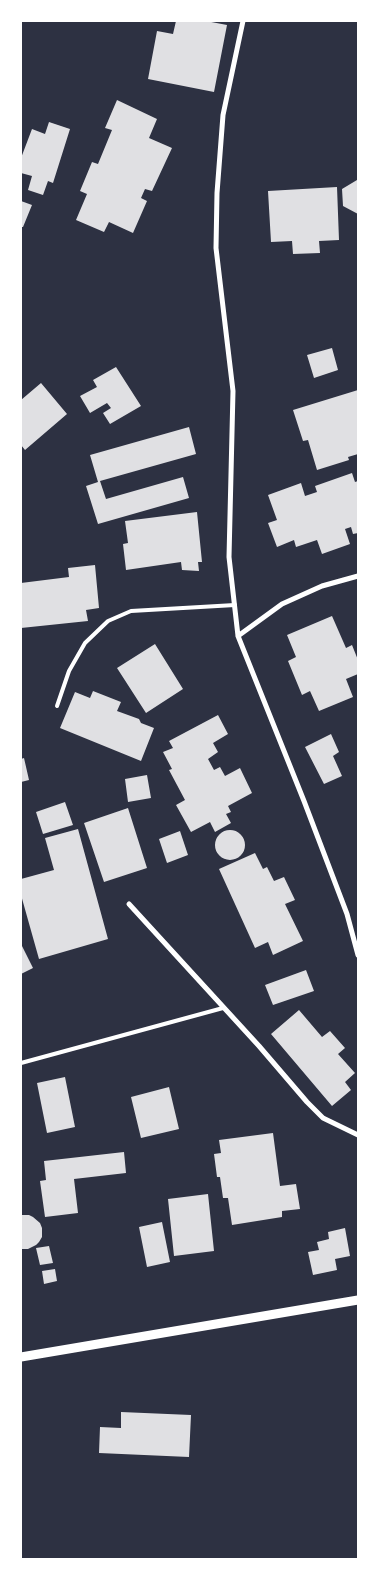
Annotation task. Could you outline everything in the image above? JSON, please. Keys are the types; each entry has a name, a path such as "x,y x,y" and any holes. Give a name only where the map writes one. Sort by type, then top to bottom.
{"street":[{"path":"243,21 223,116 217,193 216,248 233,391 228,557 238,636 347,914 358,955"},
{"path":"238,636 282,604 322,586 358,576"},
{"path":"129,904 259,1046 307,1102 323,1118 358,1135"},
{"path":"21,1357 358,1300"}],"lane":[{"path":"56,706 69,671 84,643 108,621 130,611 235,605"},
{"path":"21,1064 223,1008"}],"building":[{"path":"176,21 206,21 227,25 214,92 148,79 157,31 173,34"},
{"path":"117,100 157,119 149,138 172,148 152,191 145,189 141,198 147,201 133,233 109,222 104,232 76,220 87,194 80,191 92,162 98,164 112,130 105,128"},
{"path":"49,122 70,129 53,183 48,181 43,195 28,190 32,176 21,173 21,158 32,129 45,134"},
{"path":"357,180 358,214 343,206 342,189"},
{"path":"337,187 339,240 319,241 320,253 293,254 292,241 271,242 268,191"},
{"path":"21,201 32,205 23,227 21,227"},
{"path":"332,348 338,370 314,378 307,355"},
{"path":"116,367 141,406 110,424 103,413 111,408 107,403 90,413 80,396 97,387 93,380"},
{"path":"41,383 67,414 25,450 21,445 21,400"},
{"path":"358,390 358,454 348,457 349,460 317,470 308,440 303,441 293,410"},
{"path":"189,427 196,454 100,481 106,499 183,477 189,498 98,524 86,486 98,482 90,455"},
{"path":"352,473 355,482 358,481 358,533 353,534 351,527 345,529 350,544 322,554 317,540 296,547 294,540 277,547 268,523 277,520 268,495 301,483 305,496 317,492 315,486"},
{"path":"197,512 202,562 198,562 199,571 182,570 181,562 126,570 123,544 128,543 125,521"},
{"path":"95,565 99,608 86,610 88,621 21,628 21,583 69,577 68,568"},
{"path":"332,616 346,648 352,645 358,660 358,674 346,679 353,697 319,711 310,691 302,695 288,661 296,657 287,635"},
{"path":"155,644 183,689 146,713 117,668"},
{"path":"93,691 121,702 117,711 139,719 141,723 154,728 141,761 60,728 75,692 90,698"},
{"path":"218,715 228,734 213,743 218,752 208,759 214,770 220,767 225,776 240,768 252,793 228,806 231,812 226,814 231,823 215,832 210,822 191,832 176,805 185,800 169,770 172,769 163,752 173,748 169,741"},
{"path":"331,734 339,752 333,756 342,776 324,784 305,747"},
{"path":"24,758 29,780 21,782 21,759"},
{"path":"147,775 151,798 128,802 125,779"},
{"path":"65,802 73,825 43,834 36,812"},
{"path":"128,808 147,868 104,882 84,823"},
{"path":"78,829 108,939 39,959 21,895 21,879 54,870 45,838"},
{"path":"230,830 240,835 245,845 240,855 230,860 220,855 215,845 220,835"},
{"path":"180,831 188,855 167,863 159,839"},
{"path":"255,853 263,869 267,867 274,881 284,877 295,900 285,904 303,941 273,955 268,942 255,948 219,869"},
{"path":"21,944 33,968 21,974"},
{"path":"306,970 314,991 273,1005 265,985"},
{"path":"299,1010 322,1037 330,1031 345,1048 338,1054 355,1073 345,1082 351,1090 332,1106 271,1034"},
{"path":"65,1077 75,1127 47,1133 37,1083"},
{"path":"169,1087 179,1129 141,1138 131,1097"},
{"path":"273,1133 280,1186 296,1184 300,1209 282,1211 282,1217 232,1225 228,1198 223,1198 220,1177 217,1177 214,1154 221,1153 219,1140"},
{"path":"124,1152 126,1173 74,1179 78,1213 45,1217 40,1181 46,1180 44,1161"},
{"path":"208,1194 214,1251 174,1256 168,1199"},
{"path":"21,1215 33,1217 40,1223 42,1228 42,1237 39,1242 28,1249 21,1249"},
{"path":"162,1222 170,1262 147,1267 139,1227"},
{"path":"345,1228 350,1256 335,1259 337,1270 313,1275 308,1252 319,1250 317,1242 329,1239 328,1232"},
{"path":"49,1246 53,1263 40,1265 36,1248"},
{"path":"55,1269 57,1281 44,1284 42,1271"},
{"path":"121,1412 191,1415 189,1457 99,1453 100,1427 121,1428"}]}
